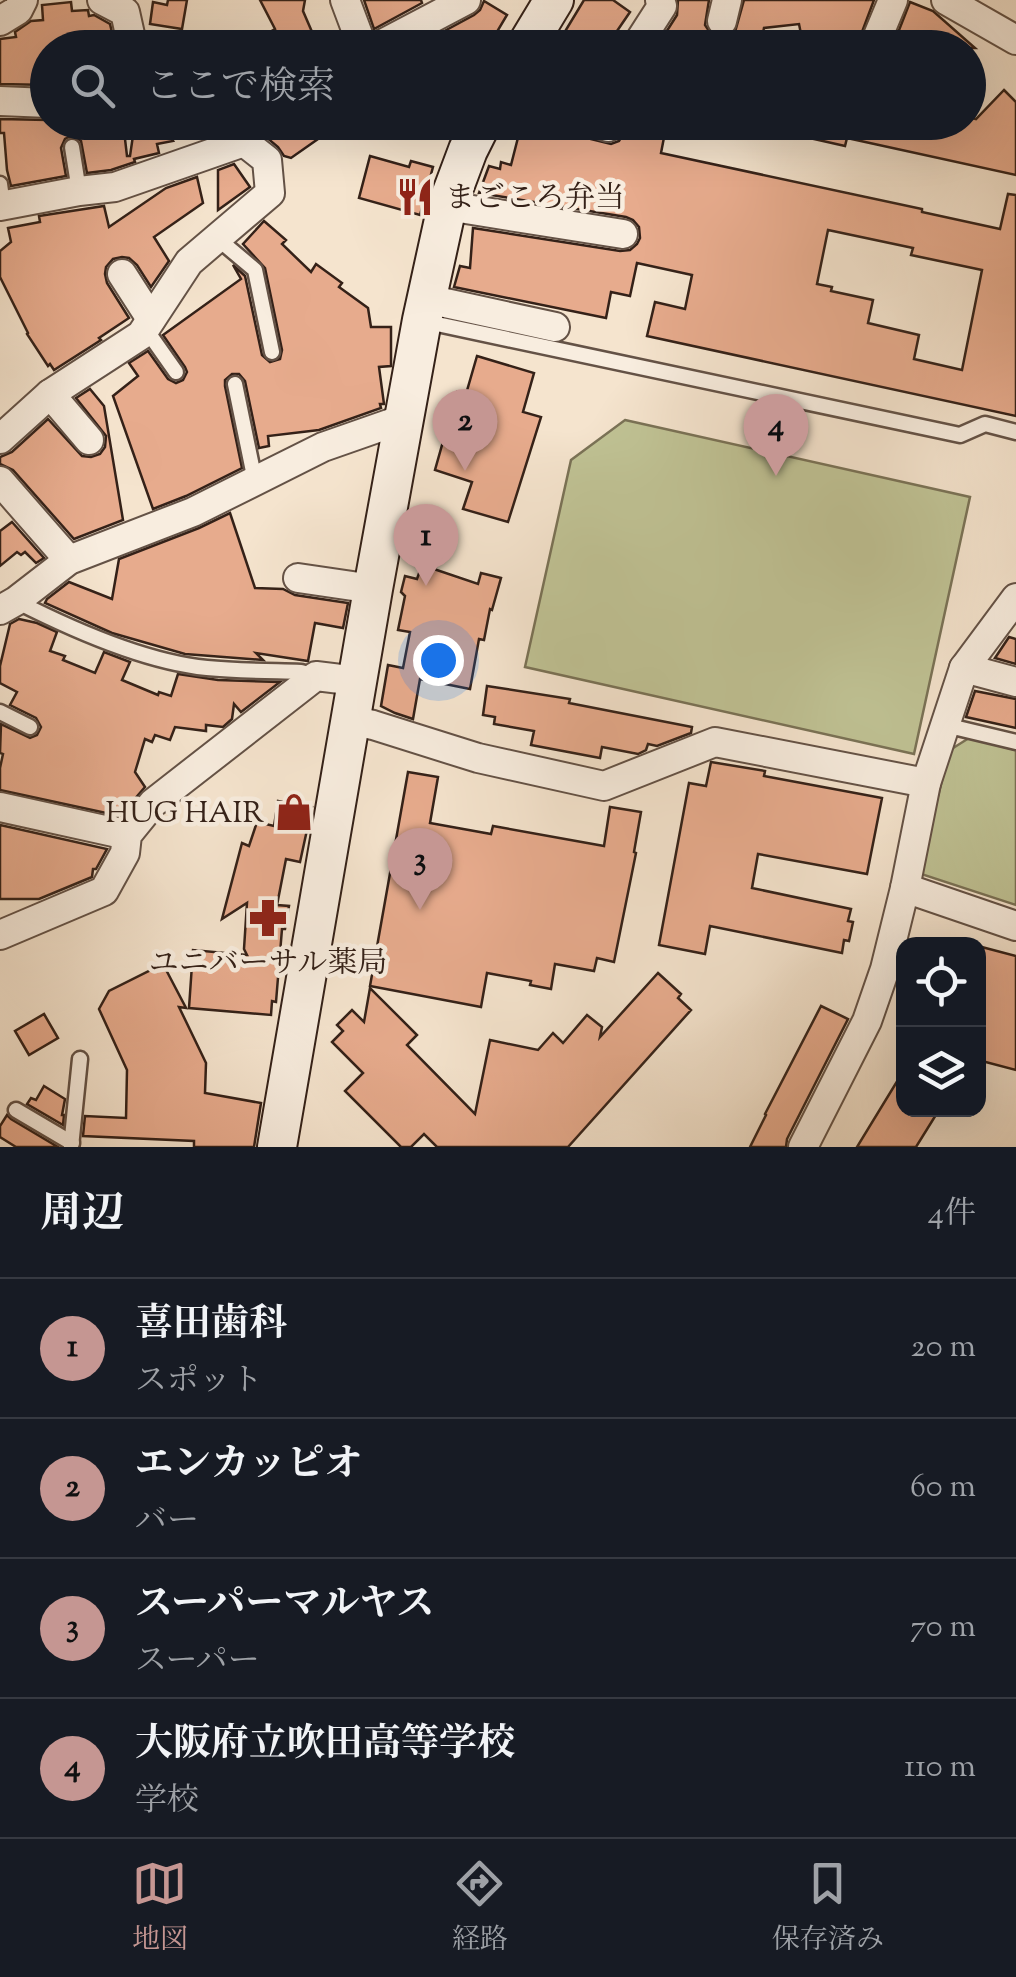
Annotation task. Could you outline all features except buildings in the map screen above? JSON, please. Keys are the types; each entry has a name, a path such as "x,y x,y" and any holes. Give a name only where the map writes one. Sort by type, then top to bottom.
{"street":[{"path":"0,21 18,10 23,0"},
{"path":"102,0 126,12 129,30"},
{"path":"345,0 357,30"},
{"path":"536,30 554,0"},
{"path":"647,30 662,6 660,0"},
{"path":"881,30 894,0"},
{"path":"946,0 1016,40"},
{"path":"406,30 453,3"},
{"path":"0,102 30,103"},
{"path":"1,199 116,188 229,140"},
{"path":"0,439 50,394 140,335 189,262 270,192 267,160 253,140"},
{"path":"277,1147 424,310 447,206 473,140"},
{"path":"447,206 622,234"},
{"path":"122,274 148,323"},
{"path":"424,310 445,301 555,327"},
{"path":"50,394 89,440"},
{"path":"8,605 69,560 193,512 323,447 404,419"},
{"path":"0,481 69,560"},
{"path":"298,578 373,589"},
{"path":"804,1147 867,1021 885,969 926,783 964,668 1016,599"},
{"path":"964,668 1016,682"},
{"path":"0,935 104,891 125,853 127,835 153,803 316,676 357,681"},
{"path":"350,720 478,758 604,786 715,742 926,783"},
{"path":"0,807 127,835"},
{"path":"905,888 1016,926"}],"lane":[{"path":"72,147 79,191"},
{"path":"217,238 256,270 272,352"},
{"path":"424,310 960,434 985,424 1016,432"},
{"path":"148,323 176,372"},
{"path":"235,384 255,481"},
{"path":"8,605 153,657 204,668 316,676"},
{"path":"0,712 30,728"},
{"path":"946,724 1016,742"},
{"path":"16,1110 72,1145 80,1059"}],"green space":[{"path":"625,420 970,497 914,754 525,667 571,460"},
{"path":"969,738 1016,750 1016,905 918,873 950,750"}],"place":[{"name":"まごころ弁当","path":"415,197"},
{"name":"エンカッピオ","path":"465,471"},
{"name":"大阪府立吹田高等学校","path":"776,476"},
{"name":"喜田歯科","path":"426,586"},
{"name":"HUG HAIR","path":"294,812"},
{"name":"スーパーマルヤス","path":"420,910"},
{"name":"ユニバーサル薬局","path":"268,918"}]}
